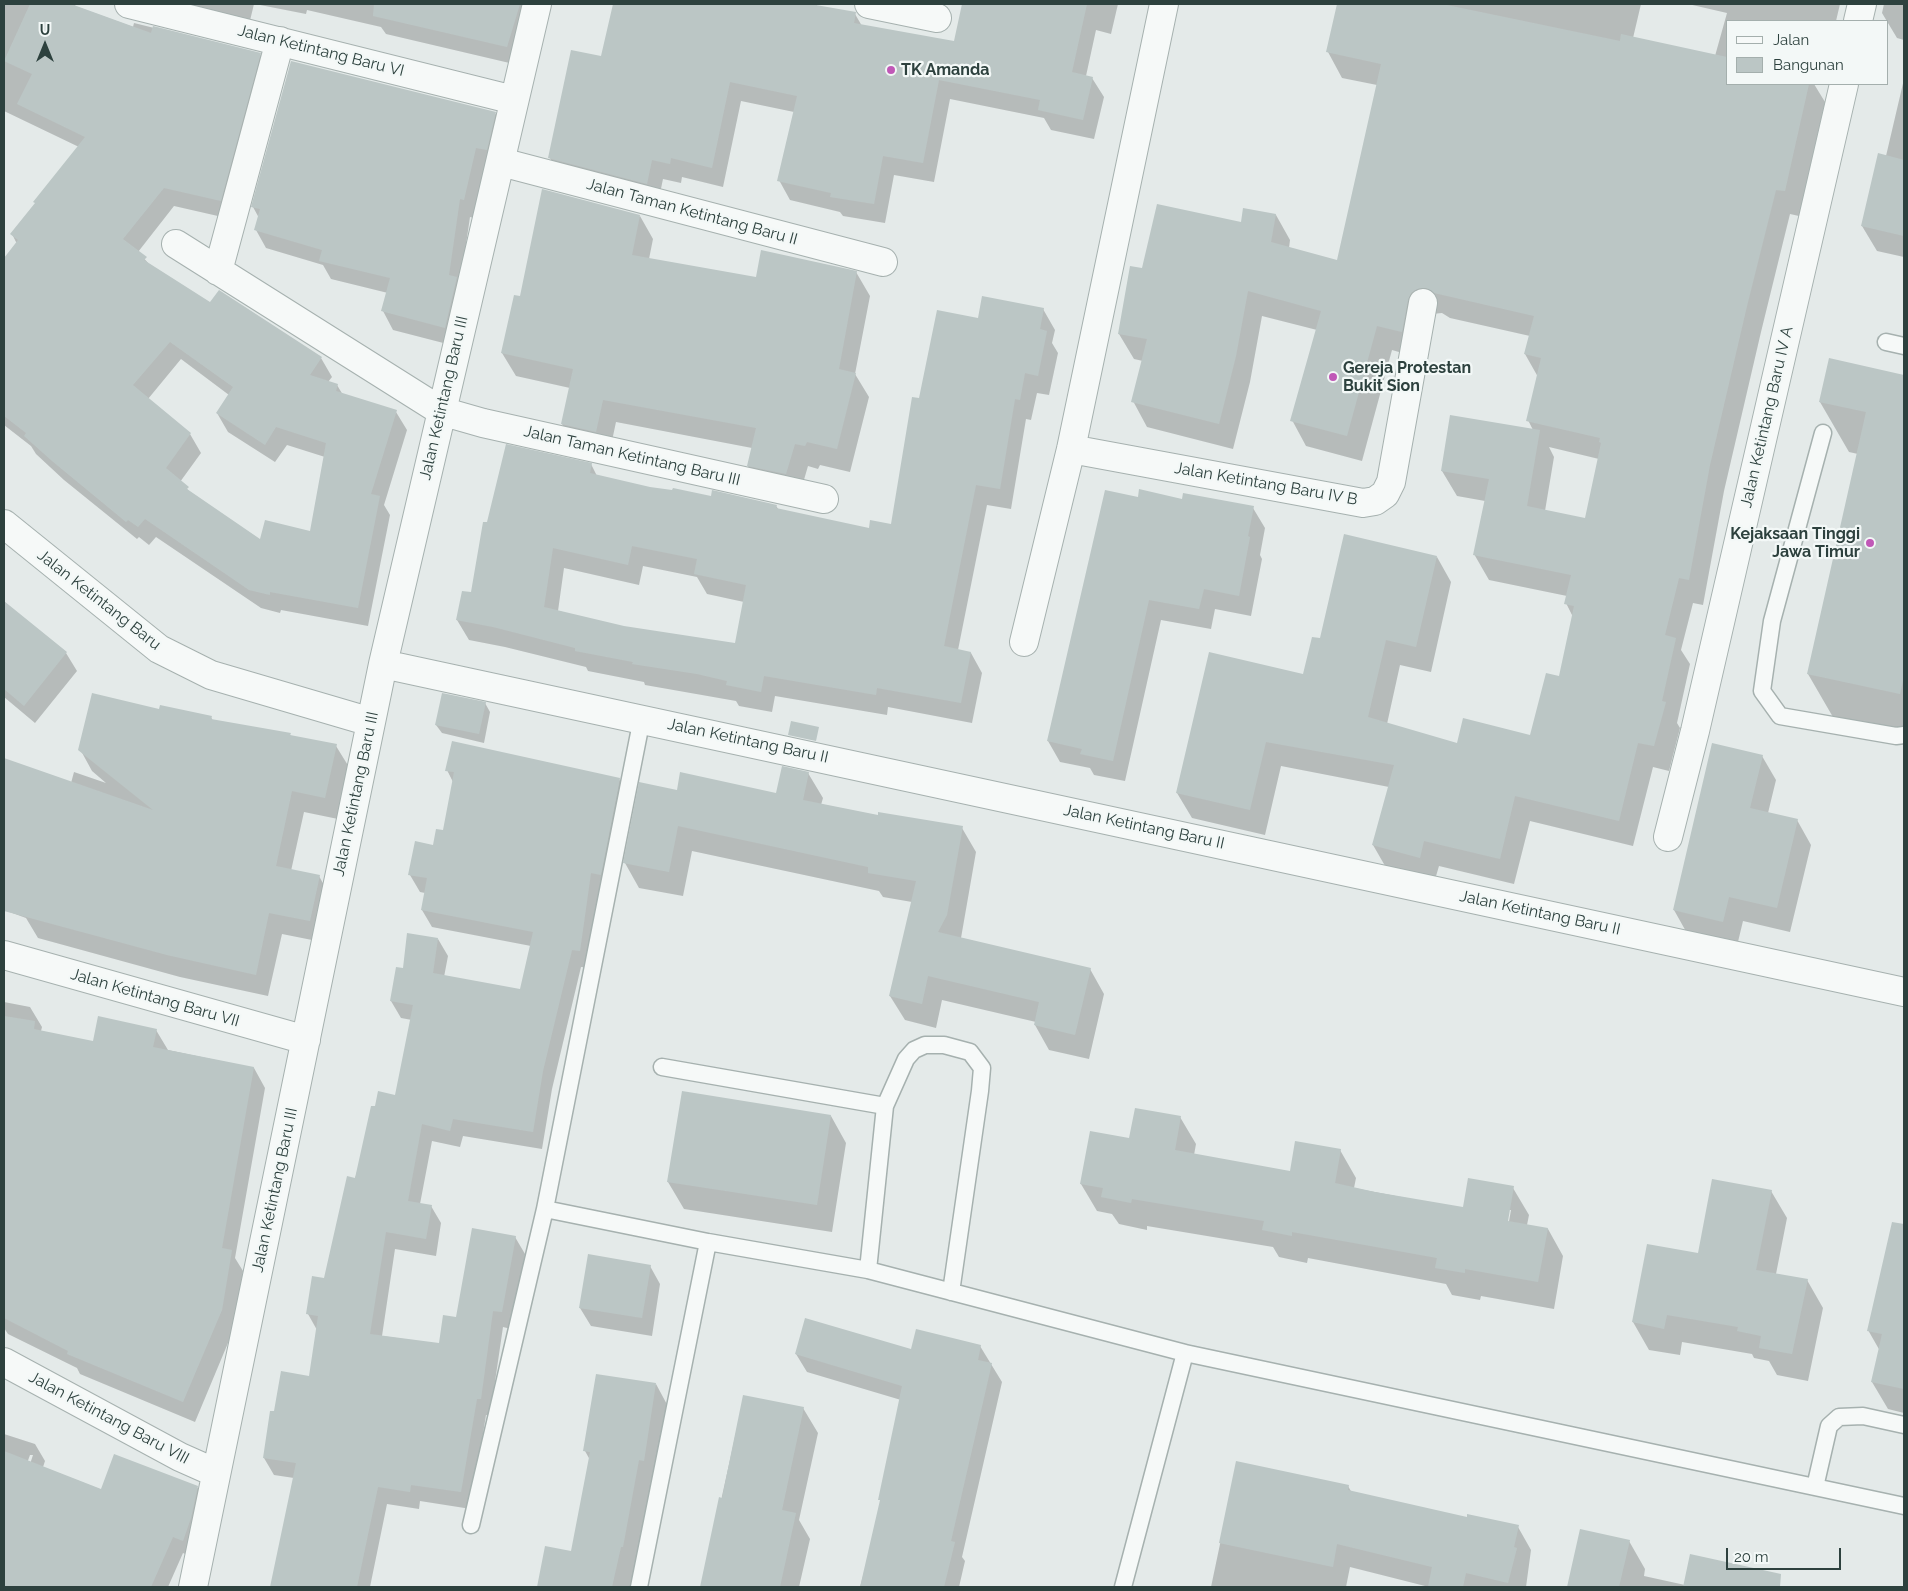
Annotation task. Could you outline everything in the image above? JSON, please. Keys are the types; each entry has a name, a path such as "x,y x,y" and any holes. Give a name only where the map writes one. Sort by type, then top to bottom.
{"street":[{"name":"Jalan Ketintang Baru VI","path":"129,4 514,100"},
{"name":"Jalan Ketintang Baru III","path":"193,1587 383,664 537,4"},
{"path":"868,4 937,18"},
{"path":"1024,642 1071,449 1164,4"},
{"path":"1858,20 1862,4"},
{"path":"218,271 280,41"},
{"name":"Jalan Ketintang Baru IV A","path":"1668,836 1696,731 1844,85"},
{"name":"Jalan Taman Ketintang Baru II","path":"501,162 883,262"},
{"path":"176,244 441,410"},
{"name":"Jalan Ketintang Baru IV B","path":"1071,449 1363,503 1375,501 1385,494 1391,482 1424,303"},
{"name":"Jalan Taman Ketintang Baru III","path":"441,410 483,423 824,499"},
{"name":"Jalan Ketintang Baru","path":"4,524 159,649 211,675 371,722"},
{"name":"Jalan Ketintang Baru II","path":"383,664 642,718 1904,992"},
{"name":"Jalan Ketintang Baru VII","path":"4,955 306,1040"},
{"name":"Jalan Ketintang Baru VIII","path":"4,1362 180,1457 216,1473"}],"lane":[{"path":"1886,342 1904,346"},
{"path":"1823,433 1772,621 1762,691 1780,716 1896,736 1904,735"},
{"path":"471,1525 545,1209 642,718"},
{"path":"868,1270 885,1106 906,1059 914,1050 924,1046 944,1045 970,1052 982,1068 950,1292"},
{"path":"662,1067 885,1106"},
{"path":"545,1209 708,1242 868,1270 1185,1353 1904,1506"},
{"path":"639,1587 708,1242"},
{"path":"1123,1587 1185,1353"},
{"path":"1815,1487 1829,1426 1839,1417 1863,1416 1904,1425"}],"building":[{"path":"30,4 71,4 151,33 153,26 261,53 221,201 164,188 123,239 147,257 144,260 210,302 219,290 322,357 310,375 338,384 336,391 397,410 371,494 380,496 358,608 270,592 270,595 249,590 145,519 138,527 128,520 126,522 52,461 24,436 26,433 4,416 4,258 18,240 10,234 85,137 17,104 32,74 4,61","holes":["170,342 233,387 216,413 265,445 276,427 326,443 310,531 265,520 260,539 187,489 189,487 166,468 191,433 133,385"]},
{"path":"374,4 520,4 507,47 373,16"},
{"path":"613,4 810,4 856,12 854,23 954,41 962,4 1087,4 1072,72 1093,77 1083,120 1038,110 1040,100 939,80 923,163 883,156 874,204 830,197 831,193 777,181 797,96 730,82 712,168 671,158 670,164 652,160 647,184 548,158 571,50 601,56"},
{"path":"1337,4 1442,4 1620,41 1621,34 1726,57 1726,85 1809,85 1785,191 1776,190 1747,306 1710,465 1689,580 1679,578 1665,635 1676,638 1662,701 1666,702 1654,746 1638,743 1619,821 1515,796 1500,859 1424,841 1420,858 1372,845 1394,765 1266,742 1250,810 1176,793 1209,652 1303,674 1312,637 1320,638 1344,534 1437,556 1416,647 1386,640 1368,717 1457,743 1463,718 1530,735 1546,673 1559,676 1574,606 1564,604 1571,575 1473,555 1489,479 1441,471 1450,415 1540,430 1527,506 1585,518 1601,443 1599,442 1600,438 1526,421 1541,358 1524,354 1534,316 1434,293 1426,288 1417,289 1411,293 1408,300 1402,332 1377,326 1347,436 1290,421 1321,311 1248,291 1236,356 1219,424 1131,402 1147,339 1118,334 1130,266 1142,268 1157,204 1241,222 1243,208 1276,214 1271,242 1337,260 1381,64 1326,52"},
{"path":"291,61 496,112 487,150 476,148 464,200 460,199 449,275 457,277 445,328 381,311 390,278 319,261 322,250 254,230 260,209 251,207"},
{"path":"1878,153 1904,160 1904,236 1861,226"},
{"path":"542,189 640,215 632,255 756,277 761,250 857,271 839,369 856,373 837,449 807,442 805,446 795,444 786,474 747,466 756,428 603,400 596,432 561,424 573,369 501,353 514,295 520,296"},
{"path":"982,296 1044,308 1040,329 1047,331 1038,376 1025,373 1020,400 1015,399 1000,489 976,485 944,646 971,652 961,703 877,688 876,695 764,676 761,692 726,685 727,681 697,674 632,664 633,662 575,651 575,648 493,627 456,620 462,591 471,592 483,522 487,522 506,444 592,463 590,473 650,487 672,490 673,488 711,496 712,490 777,505 776,508 869,528 870,520 891,524 912,397 919,398 937,310 978,318","holes":["632,546 697,559 694,574 746,585 735,643 624,626 544,607 553,548 628,565"]},
{"name":"Kejaksaan Tinggi Jawa Timur","path":"1829,358 1904,375 1904,676 1900,694 1807,674 1866,412 1819,402"},
{"path":"1139,489 1182,499 1183,493 1254,506 1239,596 1204,589 1199,609 1149,600 1113,761 1080,754 1082,749 1047,741 1105,490 1138,497"},
{"path":"4,601 67,652 24,706 4,689"},
{"path":"92,693 159,709 160,705 212,716 211,719 291,733 290,735 337,744 325,798 292,791 276,866 320,875 310,921 269,913 256,975 167,955 4,911 4,758 153,810 78,750"},
{"path":"442,693 486,702 479,734 435,725"},
{"path":"791,721 819,727 816,741 788,735"},
{"path":"452,741 620,778 601,875 591,873 580,951 572,950 543,1071 533,1132 453,1119 450,1131 422,1124 408,1201 432,1205 426,1239 386,1232 370,1334 439,1343 443,1315 456,1317 472,1228 516,1236 502,1312 493,1311 481,1399 477,1399 461,1492 411,1485 410,1492 378,1487 357,1587 270,1587 296,1463 263,1458 270,1411 274,1411 281,1371 309,1376 318,1316 306,1314 312,1276 324,1278 347,1176 355,1178 371,1106 375,1106 378,1091 395,1095 413,1005 390,1001 396,967 403,968 407,933 438,938 433,973 520,989 533,932 421,910 427,878 408,875 415,841 433,845 436,829 443,830 454,772 445,771"},
{"path":"1712,743 1763,755 1750,808 1798,819 1777,908 1729,897 1723,922 1673,910"},
{"path":"782,766 809,772 803,800 878,815 878,812 963,826 947,915 938,932 1091,968 1075,1035 1034,1025 1039,1002 928,976 922,1004 889,996 916,881 868,873 868,867 678,826 669,872 623,863 639,782 677,790 680,772 776,793"},
{"path":"4,1016 35,1021 34,1029 93,1041 98,1016 157,1029 153,1047 254,1067 222,1248 232,1250 222,1310 183,1402 67,1354 68,1351 4,1318"},
{"path":"682,1091 831,1115 817,1205 667,1182"},
{"path":"1135,1108 1181,1116 1175,1150 1290,1171 1295,1141 1341,1149 1335,1183 1375,1192 1463,1207 1468,1178 1514,1186 1508,1221 1548,1228 1538,1282 1465,1269 1465,1273 1435,1268 1437,1258 1292,1232 1292,1236 1262,1230 1264,1221 1132,1199 1131,1203 1101,1197 1103,1188 1080,1184 1090,1131 1129,1138"},
{"path":"1712,1179 1772,1190 1756,1270 1808,1279 1792,1354 1759,1348 1761,1336 1737,1331 1738,1327 1667,1315 1664,1329 1632,1322 1647,1244 1698,1253"},
{"path":"1892,1222 1904,1224 1904,1389 1871,1382 1882,1334 1867,1331"},
{"path":"588,1254 651,1265 642,1318 579,1308"},
{"path":"805,1318 911,1349 916,1329 981,1345 978,1360 992,1363 951,1541 955,1542 944,1587 860,1587 880,1500 878,1500 902,1386 795,1354"},
{"path":"596,1374 656,1383 644,1461 639,1460 623,1547 621,1547 612,1587 537,1587 545,1546 571,1551 590,1452 583,1451"},
{"path":"743,1395 804,1407 782,1510 796,1513 780,1587 700,1587 719,1497 722,1498"},
{"path":"4,1451 101,1489 114,1454 198,1486 191,1518 183,1541 173,1537 151,1587 4,1587"},
{"path":"1236,1461 1349,1485 1348,1490 1467,1517 1467,1514 1519,1525 1514,1547 1517,1548 1508,1583 1466,1573 1463,1587 1428,1587 1432,1567 1337,1544 1333,1567 1219,1543"},
{"path":"1580,1529 1630,1540 1619,1587 1567,1587"},
{"path":"1690,1554 1781,1574 1780,1587 1683,1587"}],"place":[{"name":"TK Amanda","path":"891,70"},
{"name":"Gereja Protestan Bukit Sion","path":"1333,377"},
{"name":"Kejaksaan Tinggi Jawa Timur","path":"1870,543"}]}
